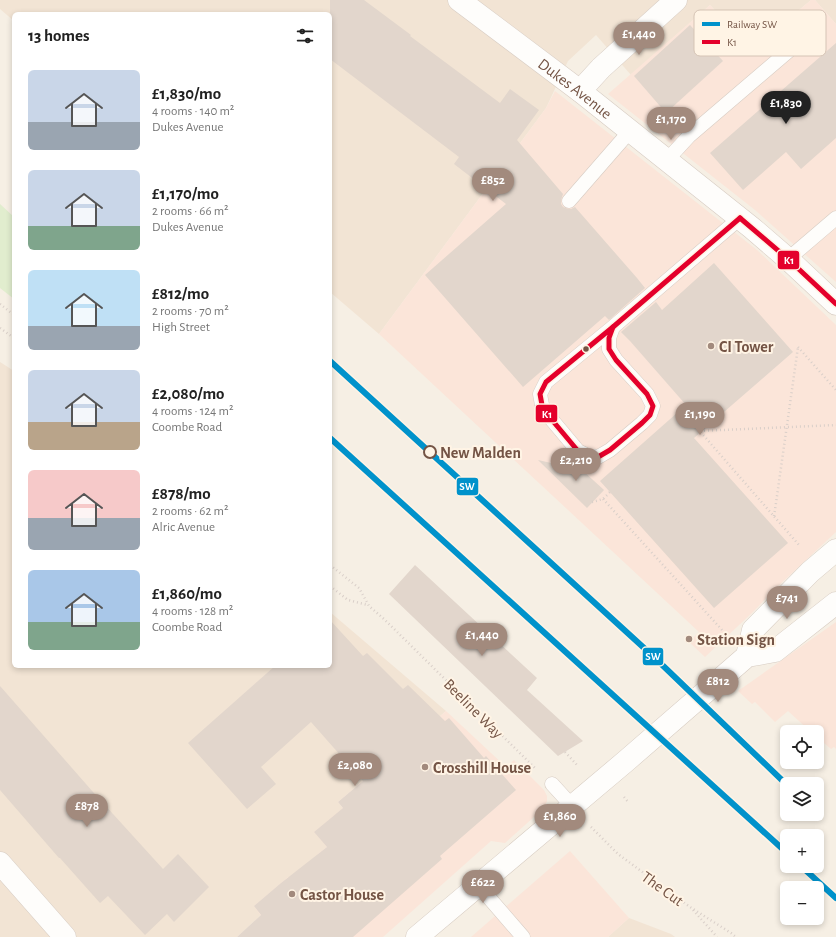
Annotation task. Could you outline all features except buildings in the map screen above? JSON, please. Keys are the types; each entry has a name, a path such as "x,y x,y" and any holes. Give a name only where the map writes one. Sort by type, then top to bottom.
{"street":[{"name":"Dukes Avenue","path":"459,0 580,91 740,218 788,259 836,304"},
{"path":"580,91 601,68 676,0"},
{"path":"747,656 753,630 810,572 836,550"},
{"path":"417,937 626,761 747,656 775,651 836,603"},
{"path":"0,863 65,937"}],"lane":[{"path":"667,160 689,136 783,56"},
{"path":"569,200 630,131"},
{"path":"613,327 609,338 609,349 616,360 647,394 653,406 650,415 610,450 598,457 588,456 578,451 547,414 542,405 540,394 546,382 613,327 740,218"},
{"path":"788,259 836,218"},
{"path":"552,784 572,806"},
{"path":"478,885 523,937"}],"path":[{"path":"0,304 12,313"},
{"path":"0,328 12,337"},
{"path":"774,516 798,347 836,390"},
{"path":"684,427 691,421 800,545"},
{"path":"700,432 836,425"},
{"path":"592,502 603,499 610,492"},
{"path":"603,499 723,631"},
{"name":"Beeline Way","path":"332,567 359,588 369,606 552,784"},
{"path":"332,588 348,600 369,606"},
{"path":"565,752 577,766"},
{"name":"The Cut","path":"596,832 618,854 690,907 736,937"},
{"path":"690,907 717,937"},
{"path":"713,933 714,937"}],"shaded area":[{"path":"0,0 811,0 799,10 715,10 710,5 704,10 694,10 694,19 631,75 596,35 568,61 546,108 379,334 332,294 332,12 12,12 12,19 0,9"},
{"path":"811,0 815,0 824,10 799,10"},
{"path":"815,0 836,0 836,24 826,13 826,10 824,10"},
{"path":"710,5 715,10 704,10"},
{"path":"826,13 836,24 836,282 755,210 608,94 694,19 694,56 826,56"},
{"path":"555,91 757,250 836,325 836,532 705,657 689,642 699,632 379,334 546,108"},
{"path":"0,362 12,370 12,668 332,668 332,614 446,711 338,802 343,808 327,847 261,915 237,937 0,937"},
{"path":"836,622 836,749 834,747 831,749 824,743 824,725 803,725 788,711 775,722 755,702 752,704 738,691"},
{"name":"Crosshill House","path":"446,711 506,767 514,760 544,790 547,796 547,801 544,808 505,843 491,841 383,937 237,937 261,916 254,906 288,877 292,882 319,853 327,847 314,832 343,808 338,802"},
{"path":"570,851 629,918 608,937 471,937"},
{"path":"629,918 671,934 675,937 608,937"}],"green space":[{"path":"0,204 12,215 12,297 0,288"}],"rail line":[{"name":"SW","path":"332,363 655,658 780,778"},
{"name":"SW","path":"332,440 780,847"},
{"name":"SW","path":"809,873 836,898"}],"transit line":[{"name":"K1","path":"613,327 740,218"},
{"name":"K1","path":"740,218 788,259 836,304"},
{"name":"K1","path":"613,327 609,338 609,349 616,360 647,394 653,406 650,415 610,450 598,457 588,456 578,451 547,414 542,405 540,394 546,382 613,327"}],"place":[{"name":"CI Tower","path":"711,346"},
{"name":"New Malden","path":"430,452"},
{"name":"Station Sign","path":"689,639"},
{"name":"Crosshill House","path":"425,767"},
{"name":"Castor House","path":"292,894"}]}
